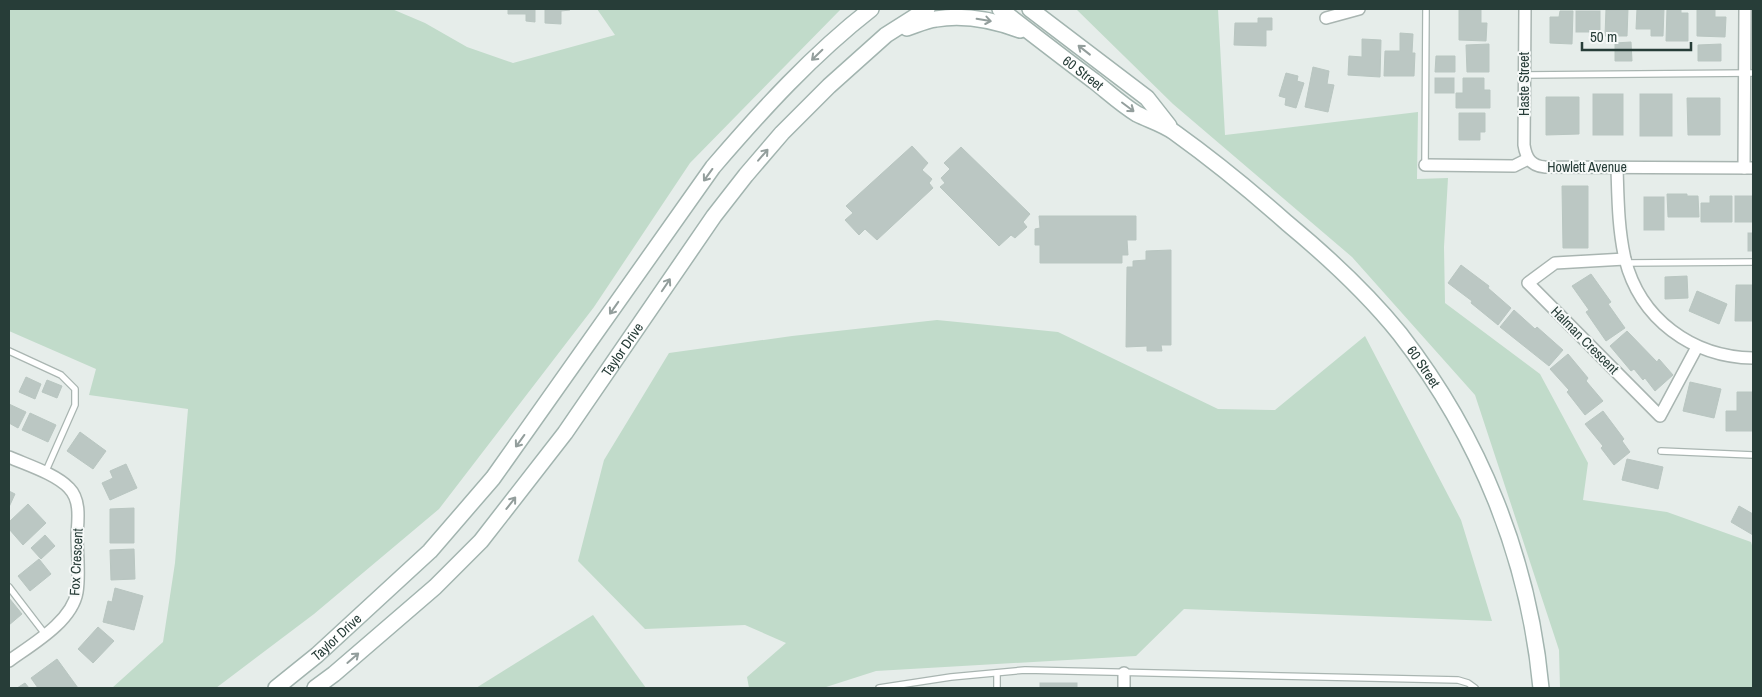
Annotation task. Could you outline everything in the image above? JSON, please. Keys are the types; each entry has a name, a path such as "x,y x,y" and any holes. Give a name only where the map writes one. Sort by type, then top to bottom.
{"main road":[{"path":"853,23 862,9"},
{"name":"Taylor Drive","path":"276,688 317,655 430,551 493,478 713,168 789,83 822,50 871,9"},
{"name":"Taylor Drive","path":"315,688 334,674 435,587 481,541 565,433 709,223 746,174 782,133 829,86 886,36 927,9"},
{"name":"60 Street","path":"1000,9 1137,113 1171,130 1255,195 1348,277 1399,334 1433,380 1459,422 1476,454 1507,529 1528,602 1541,688"},
{"name":"60 Street","path":"1030,9 1147,98 1171,130"},
{"path":"1046,9 1058,30"},
{"path":"886,36 934,19 956,17 988,20 1033,35"}],"street":[{"path":"1326,18 1359,9"},
{"name":"Haste Street","path":"1524,9 1524,145 1528,159"},
{"path":"1745,9 1749,73 1749,168"},
{"name":"Howlett Avenue","path":"1425,165 1514,166 1528,159 1535,165 1545,168 1749,168"},
{"path":"1618,168 1619,226 1626,261 1635,286 1654,314 1676,334 1697,347 1728,356 1753,358"},
{"name":"Halman Crescent","path":"1626,261 1556,263 1528,283 1660,416 1697,347"},
{"path":"9,457 45,473"},
{"name":"Fox Crescent","path":"9,661 58,624 70,610 77,593 78,511 74,494 65,484 45,473"},
{"path":"1124,672 1124,688"}],"lane":[{"path":"1425,165 1426,9"},
{"path":"1524,75 1749,73"},
{"path":"1626,261 1753,262"},
{"path":"9,351 61,375 75,389 75,405 45,473"},
{"path":"1661,451 1753,454"},
{"path":"9,587 45,634"},
{"path":"879,688 951,677 1025,670 1458,680 1468,683 1475,688"},
{"path":"997,673 997,688"}],"green space":[{"path":"9,9 392,9 425,23 467,47 513,63 615,35 597,9 841,9 690,163 594,307 439,509 314,614 216,688 112,688 163,642 175,563 188,409 89,395 96,369 9,331"},
{"path":"1076,9 1218,9 1225,135 1418,112 1417,179 1448,178 1444,247 1445,303 1540,374 1588,463 1583,500 1667,512 1751,542 1753,549 1753,688 1560,688 1559,650 1475,395 1352,257 1173,104"},
{"path":"937,320 1058,332 1218,409 1275,410 1365,336 1461,520 1492,621 1184,609 1136,656 876,671 823,688 749,688 747,677 786,643 745,625 645,629 578,561 604,460 669,353 792,336"},
{"path":"593,615 646,688 476,688"}],"building":[{"path":"508,9 535,9 535,22 526,21 526,14 508,14"},
{"path":"545,9 570,10 561,11 561,24 545,23"},
{"path":"1606,9 1628,9 1627,36 1605,36"},
{"path":"1637,9 1664,9 1663,36 1651,36 1651,29 1636,29"},
{"path":"1667,9 1681,9 1681,13 1688,13 1688,41 1666,41"},
{"path":"1697,9 1715,9 1715,17 1726,17 1725,37 1697,36"},
{"path":"1459,10 1481,10 1481,23 1487,23 1486,41 1459,40"},
{"path":"1560,11 1573,11 1572,44 1550,43 1550,17 1559,17"},
{"path":"1576,11 1600,11 1600,32 1576,32"},
{"path":"1258,18 1272,18 1272,30 1266,30 1266,46 1234,45 1235,23 1258,23"},
{"path":"1400,33 1413,34 1412,53 1415,53 1414,76 1384,76 1385,51 1400,51"},
{"path":"1362,39 1381,40 1380,77 1348,75 1349,56 1362,57"},
{"path":"1631,42 1632,61 1615,61 1615,43"},
{"path":"1489,44 1489,72 1467,72 1466,45"},
{"path":"1721,44 1721,61 1698,61 1698,45"},
{"path":"1436,56 1455,56 1455,72 1435,72"},
{"path":"1313,67 1329,71 1327,84 1334,85 1328,112 1305,107"},
{"path":"1286,73 1298,76 1297,81 1304,83 1296,108 1285,105 1286,98 1279,96"},
{"path":"1435,78 1454,78 1454,93 1435,93"},
{"path":"1463,78 1484,78 1484,90 1490,90 1490,108 1456,108 1456,93 1463,93"},
{"path":"1593,94 1623,94 1623,135 1593,135"},
{"path":"1640,94 1672,94 1672,136 1640,136"},
{"path":"1546,97 1579,97 1579,134 1546,135"},
{"path":"1687,98 1720,98 1720,135 1688,135"},
{"path":"1459,113 1485,113 1485,132 1480,132 1480,140 1459,140"},
{"path":"912,146 928,163 922,170 932,179 929,183 933,188 877,240 865,229 859,235 845,220 853,213 846,206"},
{"path":"961,147 1030,214 1023,222 1027,227 1015,238 1011,235 999,246 940,187 945,183 941,178 950,169 944,163"},
{"path":"1562,186 1588,186 1588,248 1563,248"},
{"path":"1667,194 1698,196 1699,217 1668,217"},
{"path":"1710,196 1732,196 1732,222 1701,222 1701,203 1710,203"},
{"path":"1735,196 1753,196 1753,222 1735,222"},
{"path":"1644,197 1664,197 1664,230 1644,230"},
{"path":"1039,216 1136,216 1136,240 1127,240 1128,255 1122,255 1122,263 1040,263 1040,245 1035,245 1035,229 1040,228"},
{"path":"1748,233 1753,233 1753,251 1748,251"},
{"path":"1171,250 1171,345 1161,345 1162,351 1147,351 1147,346 1126,347 1127,267 1133,267 1133,261 1146,260 1146,251"},
{"path":"1461,265 1489,286 1488,288 1511,308 1498,325 1471,303 1472,301 1448,283"},
{"path":"1591,274 1611,302 1608,304 1625,328 1606,341 1586,312 1589,310 1572,286"},
{"path":"1687,276 1688,298 1665,299 1665,277"},
{"path":"1736,285 1753,285 1753,321 1735,321"},
{"path":"1697,291 1727,304 1719,324 1689,311"},
{"path":"1514,310 1563,350 1549,366 1500,327"},
{"path":"1627,331 1657,362 1659,359 1673,375 1655,391 1645,378 1643,380 1634,369 1631,371 1610,346"},
{"path":"1568,354 1588,378 1586,381 1603,401 1585,415 1567,392 1569,390 1550,369"},
{"path":"26,377 41,384 35,399 19,392"},
{"path":"47,380 62,386 57,398 42,392"},
{"path":"1690,382 1721,389 1714,418 1683,411"},
{"path":"1737,392 1753,392 1753,431 1726,431 1726,411 1737,411"},
{"path":"9,404 26,412 18,428 9,423"},
{"path":"1603,411 1624,439 1622,441 1630,452 1614,465 1601,448 1603,446 1585,424"},
{"path":"30,413 56,425 48,442 22,430"},
{"path":"80,432 106,451 93,469 67,451"},
{"path":"1627,459 1663,467 1658,489 1622,480"},
{"path":"126,464 137,488 110,500 102,483 113,478 110,471"},
{"path":"9,491 15,494 9,507"},
{"path":"28,504 46,523 23,545 9,529 9,522"},
{"path":"1739,506 1753,514 1753,535 1731,522"},
{"path":"134,508 134,543 110,543 110,509"},
{"path":"45,535 55,546 41,559 31,548"},
{"path":"134,549 135,579 111,580 110,550"},
{"path":"39,559 51,574 30,591 18,576"},
{"path":"115,588 143,596 134,630 103,622 108,601 112,602"},
{"path":"9,598 22,614 9,625"},
{"path":"98,627 114,641 93,663 78,649"},
{"path":"57,659 78,688 38,688 31,678"},
{"path":"25,683 29,688 17,688"},
{"path":"1040,683 1077,683 1077,688 1040,688"}]}
